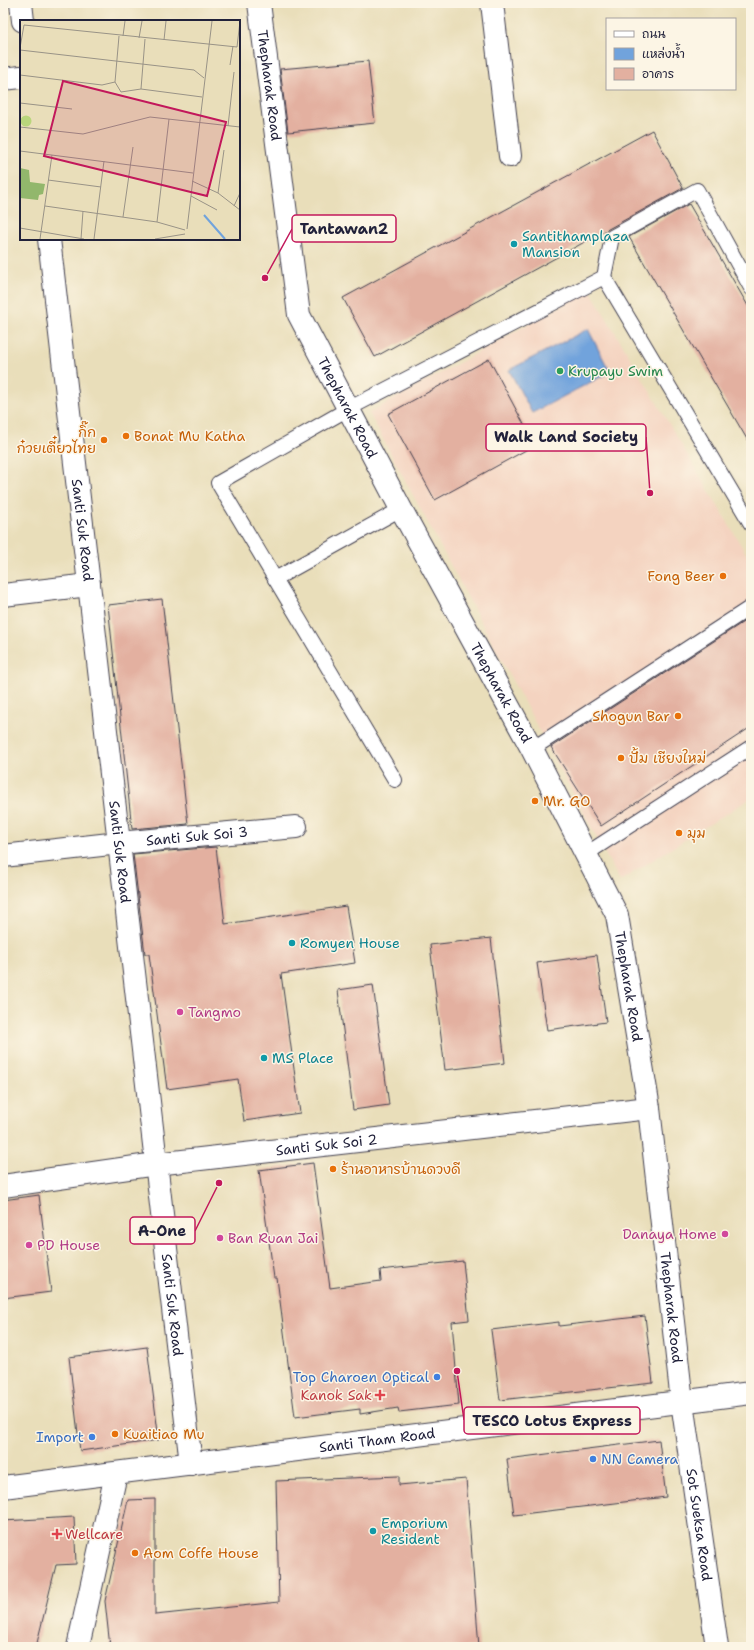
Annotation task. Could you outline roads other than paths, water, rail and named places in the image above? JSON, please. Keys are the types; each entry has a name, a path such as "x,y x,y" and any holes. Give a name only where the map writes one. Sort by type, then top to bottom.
{"street":[{"path":"21,3 23,20"},
{"name":"Thepharak Road","path":"259,3 299,315 401,509 532,749 617,915 649,1108 682,1402"},
{"path":"492,3 510,156"},
{"path":"3,79 20,77"},
{"name":"Santi Suk Road","path":"49,240 191,1464"},
{"path":"3,595 89,585"},
{"name":"Santi Suk Soi 3","path":"3,856 119,843 296,827"},
{"name":"Santi Suk Soi 2","path":"3,1186 156,1164 649,1108"},
{"name":"Santi Tham Road","path":"3,1487 751,1393"},
{"name":"Sot Sueksa Road","path":"682,1402 717,1647"},
{"path":"78,1647 116,1474"}],"lane":[{"path":"751,288 697,190 612,237 604,277 751,524"},
{"path":"395,780 218,483 348,409 604,277"},
{"path":"275,579 401,509"},
{"path":"532,749 751,607"},
{"path":"586,854 751,747"}],"water":[{"name":"Krupayu Swim","path":"588,329 610,372 532,413 509,370"}],"place":[{"name":"Santithamplaza Mansion","path":"514,244"},
{"name":"Tantawan2","path":"265,278"},
{"name":"Krupayu Swim","path":"560,371"},
{"name":"Bonat Mu Katha","path":"126,436"},
{"name":"กิ๊ก ก๋วยเตี๋ยวไทย","path":"104,440"},
{"name":"Walk Land Society","path":"650,493"},
{"name":"Fong Beer","path":"723,576"},
{"name":"Shogun Bar","path":"678,716"},
{"name":"ปั้ม เชียงใหม่","path":"621,758"},
{"name":"Mr. GO","path":"535,801"},
{"name":"มุม","path":"679,833"},
{"name":"Romyen House","path":"292,943"},
{"name":"Tangmo","path":"180,1012"},
{"name":"MS Place","path":"264,1058"},
{"name":"ร้านอาหารบ้านดวงดี","path":"333,1169"},
{"name":"A-One","path":"219,1183"},
{"name":"Danaya Home","path":"725,1234"},
{"name":"Ban Ruan Jai","path":"220,1238"},
{"name":"PD House","path":"29,1245"},
{"name":"TESCO Lotus Express","path":"457,1371"},
{"name":"Top Charoen Optical","path":"437,1377"},
{"name":"Kanok Sak","path":"380,1395"},
{"name":"Kuaitiao Mu","path":"115,1434"},
{"name":"Import","path":"92,1437"},
{"name":"NN Camera","path":"593,1459"},
{"name":"Emporium Resident","path":"373,1531"},
{"name":"Wellcare","path":"57,1534"},
{"name":"Aom Coffe House","path":"135,1553"}]}
